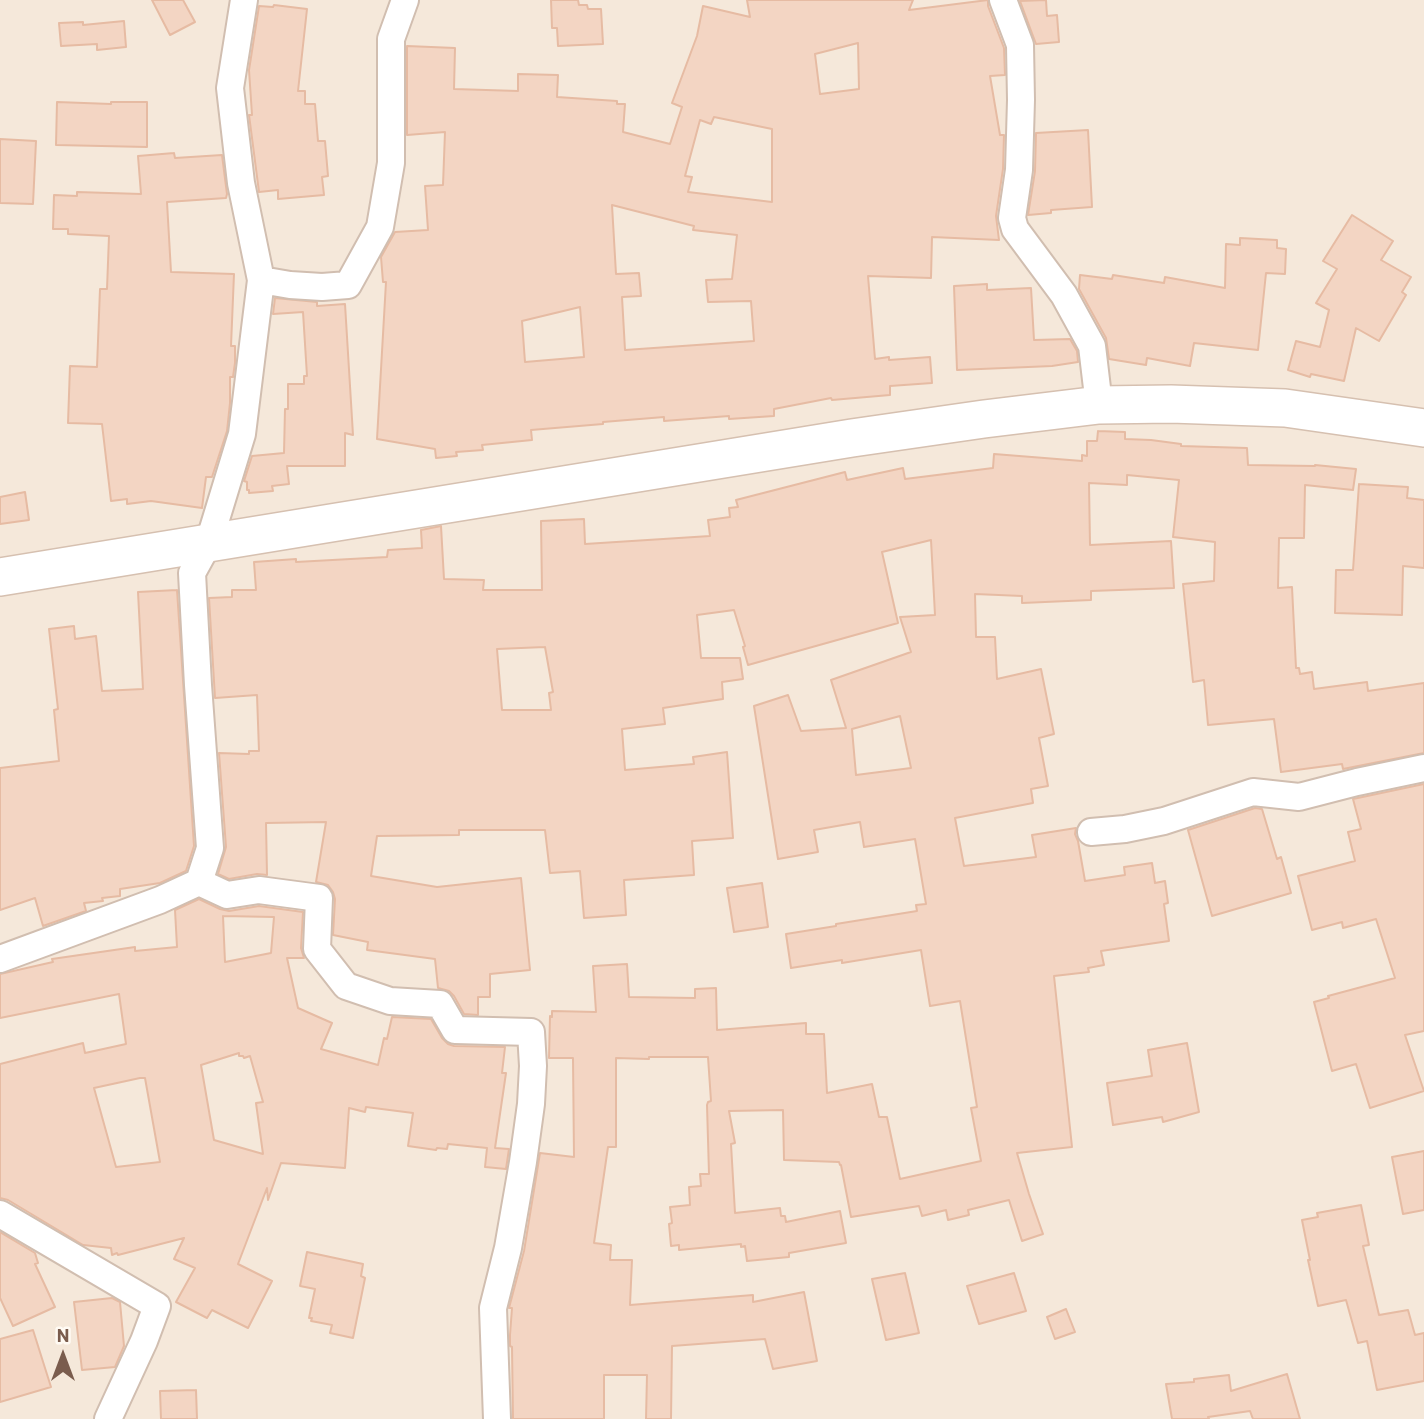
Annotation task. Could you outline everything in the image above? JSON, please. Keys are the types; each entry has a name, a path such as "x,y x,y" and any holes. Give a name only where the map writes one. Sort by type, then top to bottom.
{"main road":[{"path":"0,577 865,436 1099,405 1171,404 1285,408 1424,428"}],"street":[{"path":"0,959 160,900 199,882 210,848 192,573 209,542 242,434 261,280 241,183 230,88 244,0"},
{"path":"261,280 322,287 348,285 380,227 391,163 391,38 405,0"},
{"path":"1003,0 1020,45 1018,170 1012,218 1015,229 1064,295 1092,346 1099,405"},
{"path":"1091,832 1164,821 1253,792 1299,797 1424,768"},
{"path":"199,882 227,895 259,890 319,898 317,949 346,986 390,1001 440,1004 455,1030 531,1032 531,1104 508,1248 493,1308 497,1419"},
{"path":"0,1214 156,1306 144,1341 108,1419"}],"shaded area":[{"path":"0,0 1424,0 1424,1419 0,1419"}],"building":[{"path":"152,0 183,0 195,22 170,35"},
{"path":"551,0 578,0 579,5 587,5 588,9 601,9 603,44 558,46 557,28 552,28"},
{"path":"747,0 913,0 909,10 988,0 1004,48 1005,75 990,76 1000,135 1004,135 1003,169 996,216 999,240 932,237 931,278 868,276 875,359 930,357 932,383 890,386 890,395 831,398 774,409 774,416 664,421 664,417 531,430 532,440 482,445 483,450 456,452 457,456 436,458 435,449 377,439 386,282 383,282 381,257 395,232 428,230 425,186 443,185 445,132 407,135 407,46 455,48 454,89 518,91 518,74 558,75 557,97 617,101 617,104 625,104 623,132 670,144 682,107 672,103 697,36 703,6 750,17","holes":["858,43 859,89 820,94 815,54","714,117 772,129 772,202 688,192 692,177 685,176 700,120 711,124","612,205 694,226 693,230 737,235 732,279 706,280 708,302 751,301 754,341 625,350 622,297 641,296 639,273 616,274","580,307 584,357 525,362 522,321"]},
{"path":"1046,0 1047,16 1057,15 1059,42 1036,44 1020,1"},
{"path":"259,6 307,9 298,91 305,91 305,104 315,104 318,141 325,141 328,176 322,177 324,195 278,199 278,190 259,192 249,115 252,115 249,70"},
{"path":"124,21 126,47 97,50 97,44 61,46 59,23 83,22 83,25"},
{"path":"57,102 147,102 147,147 56,145"},
{"path":"1088,130 1092,207 1051,210 1051,213 1028,215 1035,171 1036,133"},
{"path":"0,139 36,141 33,204 0,203"},
{"path":"174,153 175,158 222,155 227,194 226,198 167,202 171,272 234,274 231,346 235,346 235,363 233,377 230,377 227,431 212,477 206,477 202,508 151,501 127,504 127,499 111,501 102,424 68,423 70,366 97,367 100,289 107,289 109,236 68,234 68,229 53,229 54,195 77,196 77,192 141,194 138,156"},
{"path":"1352,215 1393,241 1381,260 1411,277 1402,292 1406,295 1379,341 1356,328 1344,381 1311,374 1310,377 1288,370 1296,341 1320,347 1329,310 1316,303 1337,269 1323,261"},
{"path":"1240,238 1277,240 1277,248 1286,249 1285,274 1266,273 1258,350 1194,343 1190,366 1147,358 1146,365 1109,359 1106,338 1079,289 1080,275 1112,279 1113,275 1164,283 1165,277 1225,288 1226,244 1240,245"},
{"path":"987,284 987,290 1031,288 1034,340 1070,339 1077,351 1078,362 1052,366 957,370 954,286"},
{"path":"275,298 317,302 317,306 345,304 353,435 345,433 345,466 287,466 289,484 272,486 273,491 249,493 247,482 244,481 252,456 284,453 288,384 304,384 304,376 307,376 303,312 273,314"},
{"path":"1098,431 1125,432 1125,439 1151,440 1181,446 1247,448 1248,465 1315,465 1356,469 1353,490 1305,485 1304,538 1279,538 1278,588 1292,587 1296,668 1299,668 1300,674 1312,672 1314,689 1367,682 1368,691 1424,683 1424,753 1343,769 1342,764 1281,772 1274,719 1208,725 1204,680 1193,682 1183,584 1214,581 1215,542 1173,537 1179,480 1127,475 1127,485 1089,483 1090,545 1171,541 1174,588 1091,591 1091,600 1022,603 1022,596 975,594 976,637 995,637 997,679 1041,669 1054,734 1039,738 1048,786 1031,789 1033,803 955,818 964,866 1036,857 1032,835 1076,828 1085,881 1125,875 1124,867 1152,863 1155,883 1165,881 1168,903 1164,904 1169,941 1101,951 1104,965 1088,968 1089,972 1054,976 1072,1147 1017,1153 1043,1234 1022,1241 1009,1200 968,1210 969,1215 948,1220 946,1210 922,1216 919,1206 851,1217 839,1162 784,1160 783,1110 729,1111 735,1143 731,1144 735,1213 780,1208 781,1216 785,1216 786,1222 840,1211 846,1243 789,1253 789,1257 747,1261 745,1246 741,1247 741,1244 679,1250 679,1245 671,1246 670,1207 690,1205 689,1187 701,1186 700,1174 709,1174 707,1105 711,1101 708,1057 616,1058 616,1147 608,1147 594,1243 611,1245 610,1260 632,1260 630,1305 753,1295 753,1302 804,1292 817,1361 773,1369 765,1339 672,1346 671,1419 646,1419 647,1375 604,1375 604,1419 513,1419 510,1346 512,1308 509,1308 524,1251 540,1153 574,1157 573,1058 549,1058 550,1016 552,1017 552,1011 596,1012 593,966 627,964 629,997 695,998 695,989 716,988 717,1030 806,1023 806,1034 824,1034 827,1093 872,1084 879,1117 887,1117 900,1179 981,1161 971,1108 977,1107 960,1001 930,1006 921,950 791,968 786,934 917,911 916,905 926,904 915,839 864,847 860,822 814,830 818,852 778,859 754,706 788,695 801,731 846,728 831,680 911,652 900,617 935,615 931,540 882,552 898,623 748,665 734,610 697,615 701,658 740,658 743,679 722,682 723,699 663,708 665,724 622,729 625,770 694,764 693,757 727,752 733,838 692,841 694,875 624,880 626,915 584,918 580,871 550,873 545,830 459,830 459,835 377,836 371,876 437,887 521,878 530,970 490,974 490,997 478,997 478,1015 464,1014 449,991 438,988 435,959 367,950 368,942 333,935 333,892 328,885 316,882 326,822 266,823 267,875 229,879 218,874 226,847 219,753 249,754 249,751 259,751 257,695 215,698 209,598 232,597 232,590 256,590 254,562 387,557 388,550 422,548 421,530 441,526 444,579 484,580 483,590 542,590 541,521 584,519 585,544 710,536 708,520 730,517 729,508 738,507 736,500 845,472 847,480 903,468 905,479 993,468 994,454 1082,461 1082,455 1087,456 1087,441 1097,441","holes":["545,647 553,692 549,693 551,710 502,710 497,649","900,716 911,768 856,775 852,729"]},
{"path":"1359,484 1408,487 1407,498 1424,500 1424,568 1403,566 1402,615 1335,613 1336,570 1353,570"},
{"path":"25,492 29,520 0,524 0,497"},
{"path":"177,590 194,846 186,871 160,883 120,889 120,896 84,903 86,911 43,926 35,898 0,910 0,768 59,761 54,710 58,709 49,629 74,626 75,639 96,636 102,691 143,689 138,592"},
{"path":"1424,784 1424,1031 1405,1035 1424,1091 1370,1108 1356,1064 1332,1071 1314,1002 1395,978 1376,919 1343,928 1342,922 1312,930 1298,876 1355,861 1348,832 1361,829 1353,799"},
{"path":"1255,808 1262,809 1277,859 1281,857 1291,893 1212,916 1188,830"},
{"path":"762,883 768,927 734,932 727,888"},
{"path":"199,899 229,911 259,906 303,912 301,948 304,958 287,958 298,1008 332,1023 321,1049 378,1065 392,1017 431,1019 442,1038 454,1046 505,1047 502,1073 506,1073 495,1148 509,1149 506,1169 485,1167 487,1148 448,1144 447,1149 436,1150 408,1146 413,1113 366,1107 365,1112 349,1108 345,1168 281,1163 268,1200 267,1188 238,1264 272,1281 248,1328 212,1310 207,1318 176,1302 195,1268 174,1259 184,1238 112,1255 111,1248 83,1245 8,1200 0,1198 0,1064 83,1043 85,1053 126,1044 119,994 0,1018 0,974 53,962 52,959 135,947 135,951 177,947 175,910","holes":["223,916 274,917 271,953 225,962","239,1053 239,1056 244,1058 250,1056 263,1102 256,1103 263,1154 214,1140 201,1065","145,1078 160,1162 116,1167 94,1088"]},
{"path":"1187,1043 1199,1112 1163,1122 1162,1117 1113,1125 1107,1083 1152,1076 1148,1050"},
{"path":"1424,1151 1424,1210 1403,1214 1392,1157"},
{"path":"1361,1205 1369,1245 1363,1246 1379,1315 1408,1310 1415,1335 1424,1333 1424,1381 1377,1390 1367,1341 1358,1343 1346,1300 1318,1306 1302,1220 1318,1217 1317,1213"},
{"path":"0,1232 35,1253 38,1263 35,1264 55,1307 13,1326 0,1298"},
{"path":"307,1252 363,1264 361,1276 365,1278 353,1338 330,1333 332,1325 311,1321 312,1318 309,1318 315,1289 300,1286"},
{"path":"905,1273 919,1333 886,1340 872,1279"},
{"path":"1014,1273 1026,1311 979,1324 967,1286"},
{"path":"112,1298 120,1302 124,1346 115,1367 82,1370 74,1302"},
{"path":"1066,1309 1075,1332 1055,1339 1047,1317"},
{"path":"33,1330 51,1387 0,1402 0,1339"},
{"path":"1287,1374 1300,1419 1253,1419 1250,1411 1208,1417 1209,1419 1172,1419 1166,1384 1229,1375 1231,1391"},
{"path":"196,1390 197,1419 161,1419 160,1391"}]}
